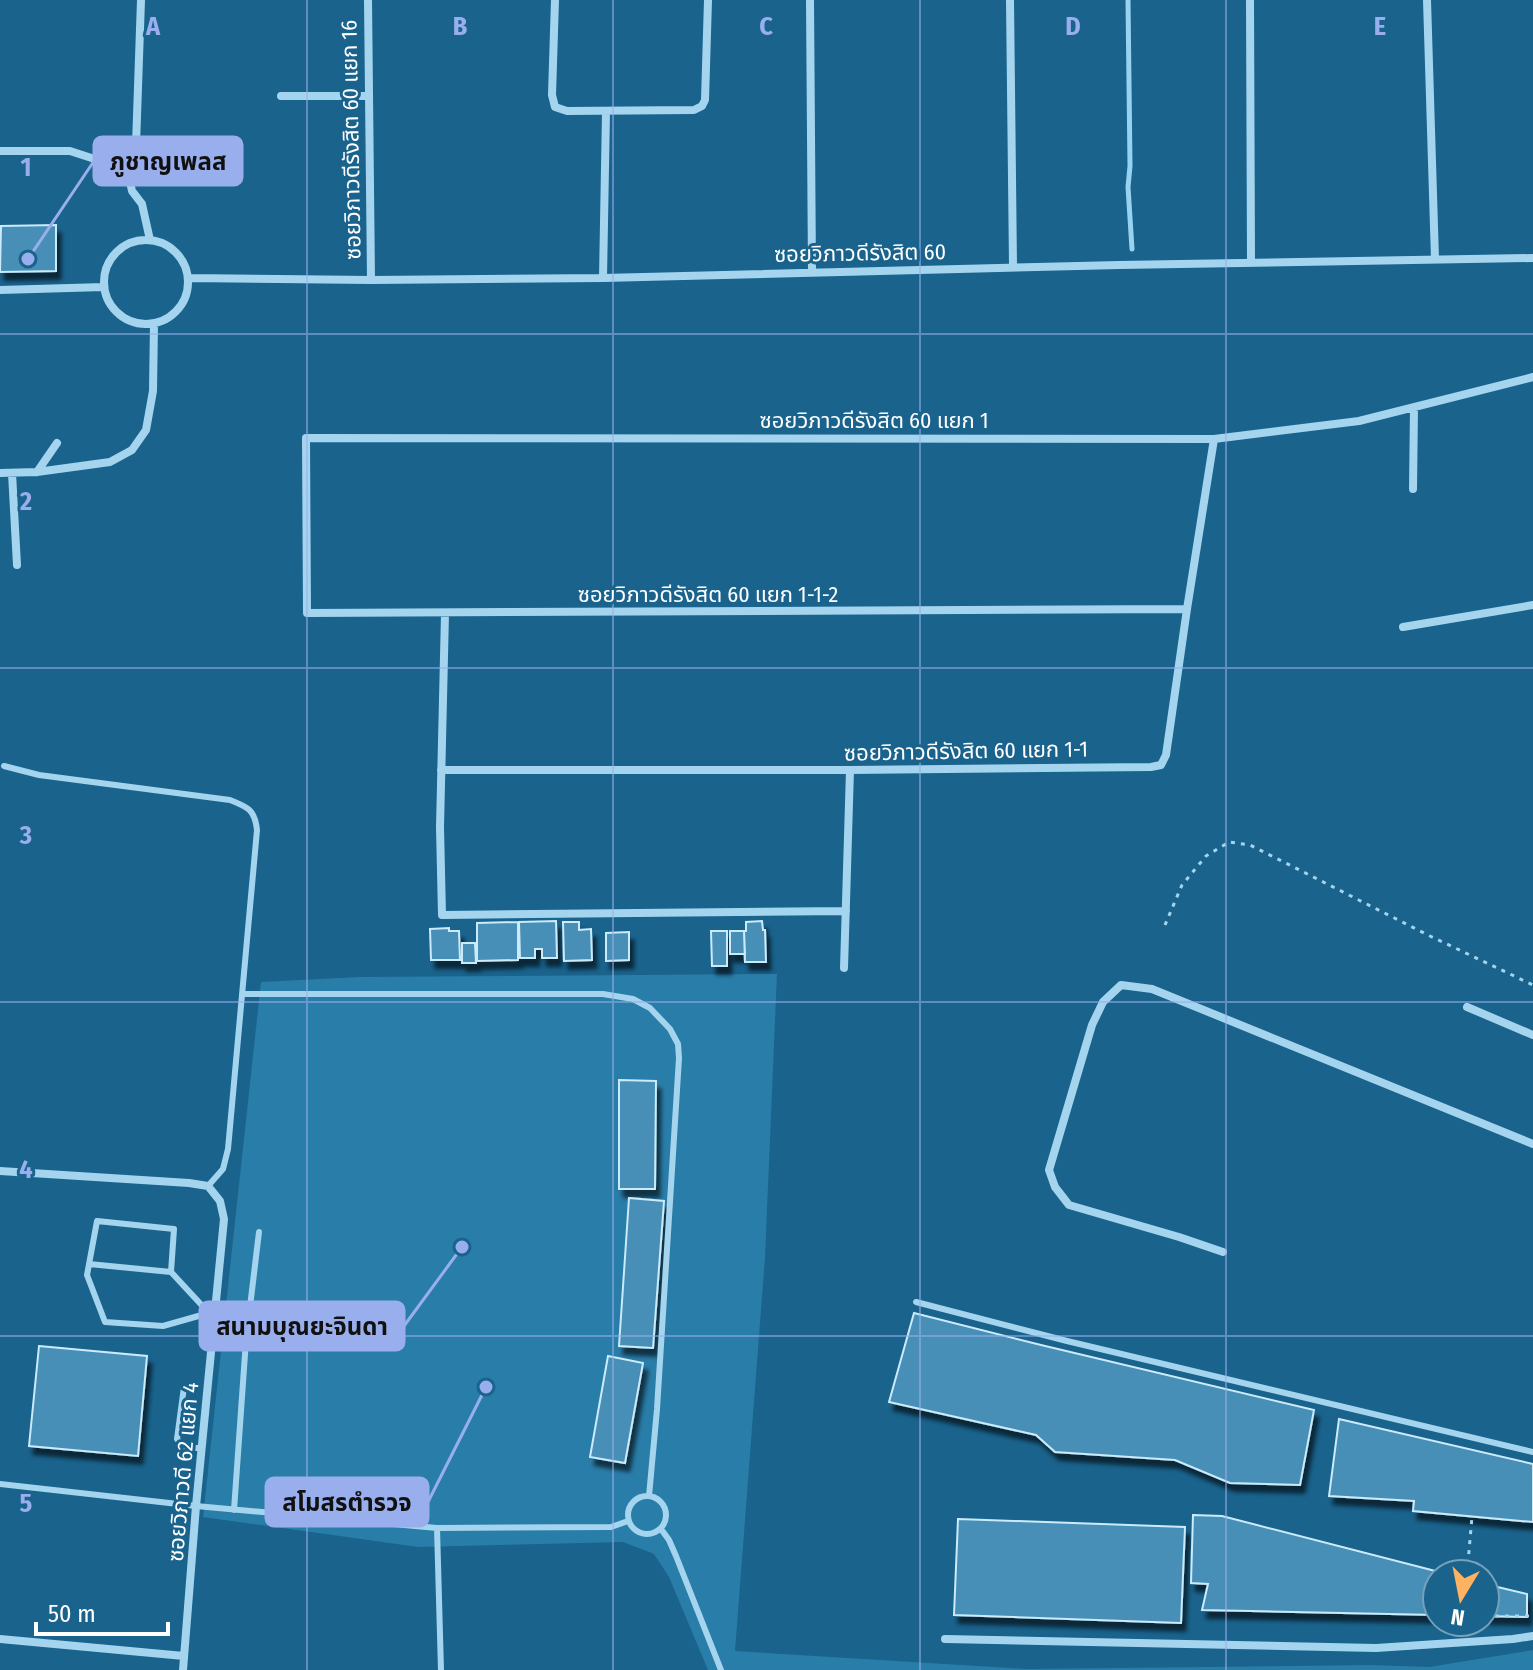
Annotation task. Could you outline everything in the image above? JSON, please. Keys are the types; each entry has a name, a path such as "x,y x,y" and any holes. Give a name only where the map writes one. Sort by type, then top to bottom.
{"street":[{"path":"141,0 136,145 130,182 132,191 142,204 150,240"},
{"name":"ซอยวิภาวดีรังสิต 60 แยก 16","path":"368,0 371,280"},
{"path":"555,0 552,95 555,107 567,111 606,112 694,110 702,106 705,100 708,0"},
{"path":"810,0 812,272"},
{"path":"1010,0 1013,267"},
{"path":"1250,0 1251,263"},
{"path":"1427,0 1435,259"},
{"path":"281,96 368,96"},
{"path":"603,278 606,112"},
{"path":"0,151 70,151 110,164 130,182"},
{"path":"138,240 150,240 176,252 184,264 187,290 176,311 166,319 140,323 127,320 116,311 108,300 104,274 116,252 138,240"},
{"name":"ซอยวิภาวดีรังสิต 60","path":"188,278 603,278 1533,258"},
{"path":"0,290 104,287"},
{"path":"0,473 37,472 110,462 132,450 146,430 153,391 154,323"},
{"name":"ซอยวิภาวดีรังสิต 60 แยก 1","path":"307,537 306,438 1214,439 1359,421 1533,377"},
{"path":"1413,489 1414,407"},
{"name":"ซอยวิภาวดีรังสิต 60 แยก 1-1","path":"441,770 850,770 1161,765 1166,755 1214,439"},
{"path":"37,472 57,443"},
{"path":"12,473 17,565"},
{"name":"ซอยวิภาวดีรังสิต 60 แยก 1-1-2","path":"307,537 307,613 1187,609"},
{"path":"1403,627 1533,605"},
{"path":"445,614 440,827 442,915 846,911"},
{"path":"844,968 850,770"},
{"path":"1223,1252 1069,1205 1055,1187 1049,1170 1092,1025 1103,1002 1121,985 1152,989 1533,1144"},
{"path":"1467,1007 1533,1035"},
{"path":"0,1171 208,1186"},
{"name":"ซอยวิภาวดี 62 แยก 4","path":"183,1670 214,1334 212,1311 224,1219 220,1201 208,1186"},
{"path":"945,1639 1376,1648 1533,1636"},
{"path":"0,1639 184,1656"}],"lane":[{"path":"4,766 39,775 230,800 246,806 256,817 228,1149 223,1169 208,1186"},
{"path":"242,994 603,994 633,999 650,1008 670,1029 678,1044 679,1058 649,1496"},
{"path":"89,1264 171,1272 212,1311 163,1326 105,1322 87,1275 89,1264 97,1221 174,1229 171,1272"},
{"path":"234,1510 246,1340 259,1232"},
{"path":"916,1302 1082,1345 1533,1452"},
{"path":"214,1334 246,1340"},
{"path":"184,1387 177,1439 184,1448 202,1448"},
{"path":"0,1484 234,1510 437,1528 611,1527 628,1521"},
{"path":"649,1496 660,1501 666,1511 667,1518 661,1529 649,1535 636,1531 628,1521 632,1503 637,1498 649,1496"},
{"path":"437,1528 441,1670"},
{"path":"661,1529 676,1556 721,1670"}],"path":[{"path":"1165,925 1182,885 1206,856 1229,842 1250,845 1533,985"},
{"path":"1468,1558 1472,1517"},
{"path":"1501,1616 1533,1616"}],"shaded area":[{"path":"777,974 765,1258 735,1651 1027,1669 1429,1667 1533,1650 1533,1670 708,1670 669,1577 654,1554 623,1542 418,1547 203,1517 261,982 360,977"}],"building":[{"path":"56,225 56,271 0,272 1,226"},
{"path":"556,921 557,958 542,958 542,949 535,949 535,958 520,958 519,922"},
{"path":"762,921 766,962 745,962 746,922"},
{"path":"518,922 518,960 477,961 477,923"},
{"path":"563,922 579,922 579,930 591,929 592,960 564,961"},
{"path":"449,928 449,931 459,931 460,960 431,960 430,929"},
{"path":"711,931 727,931 727,966 712,966"},
{"path":"730,931 744,931 745,954 730,954"},
{"path":"629,932 629,960 606,961 606,933"},
{"path":"462,943 475,943 476,963 462,963"},
{"path":"619,1080 656,1081 655,1189 619,1189"},
{"path":"629,1198 664,1201 653,1348 619,1346"},
{"path":"914,1313 1314,1410 1300,1485 1230,1483 1175,1460 1055,1452 1036,1435 889,1402"},
{"path":"39,1346 147,1356 138,1456 29,1446"},
{"path":"608,1356 643,1363 625,1463 590,1457"},
{"path":"1339,1419 1533,1464 1533,1522 1413,1511 1414,1501 1329,1496"},
{"path":"1193,1515 1222,1516 1421,1567 1421,1615 1202,1610 1208,1584 1191,1583"},
{"path":"958,1519 1185,1527 1181,1623 954,1615"},
{"path":"1501,1588 1527,1594 1527,1617 1501,1616"}],"waterway":[{"path":"1128,0 1128,187 1132,249"}],"place":[{"name":"ภูชาญเพลส","path":"28,259"},
{"name":"สนามบุณยะจินดา","path":"462,1247"},
{"name":"สโมสรตำรวจ","path":"486,1387"}]}
